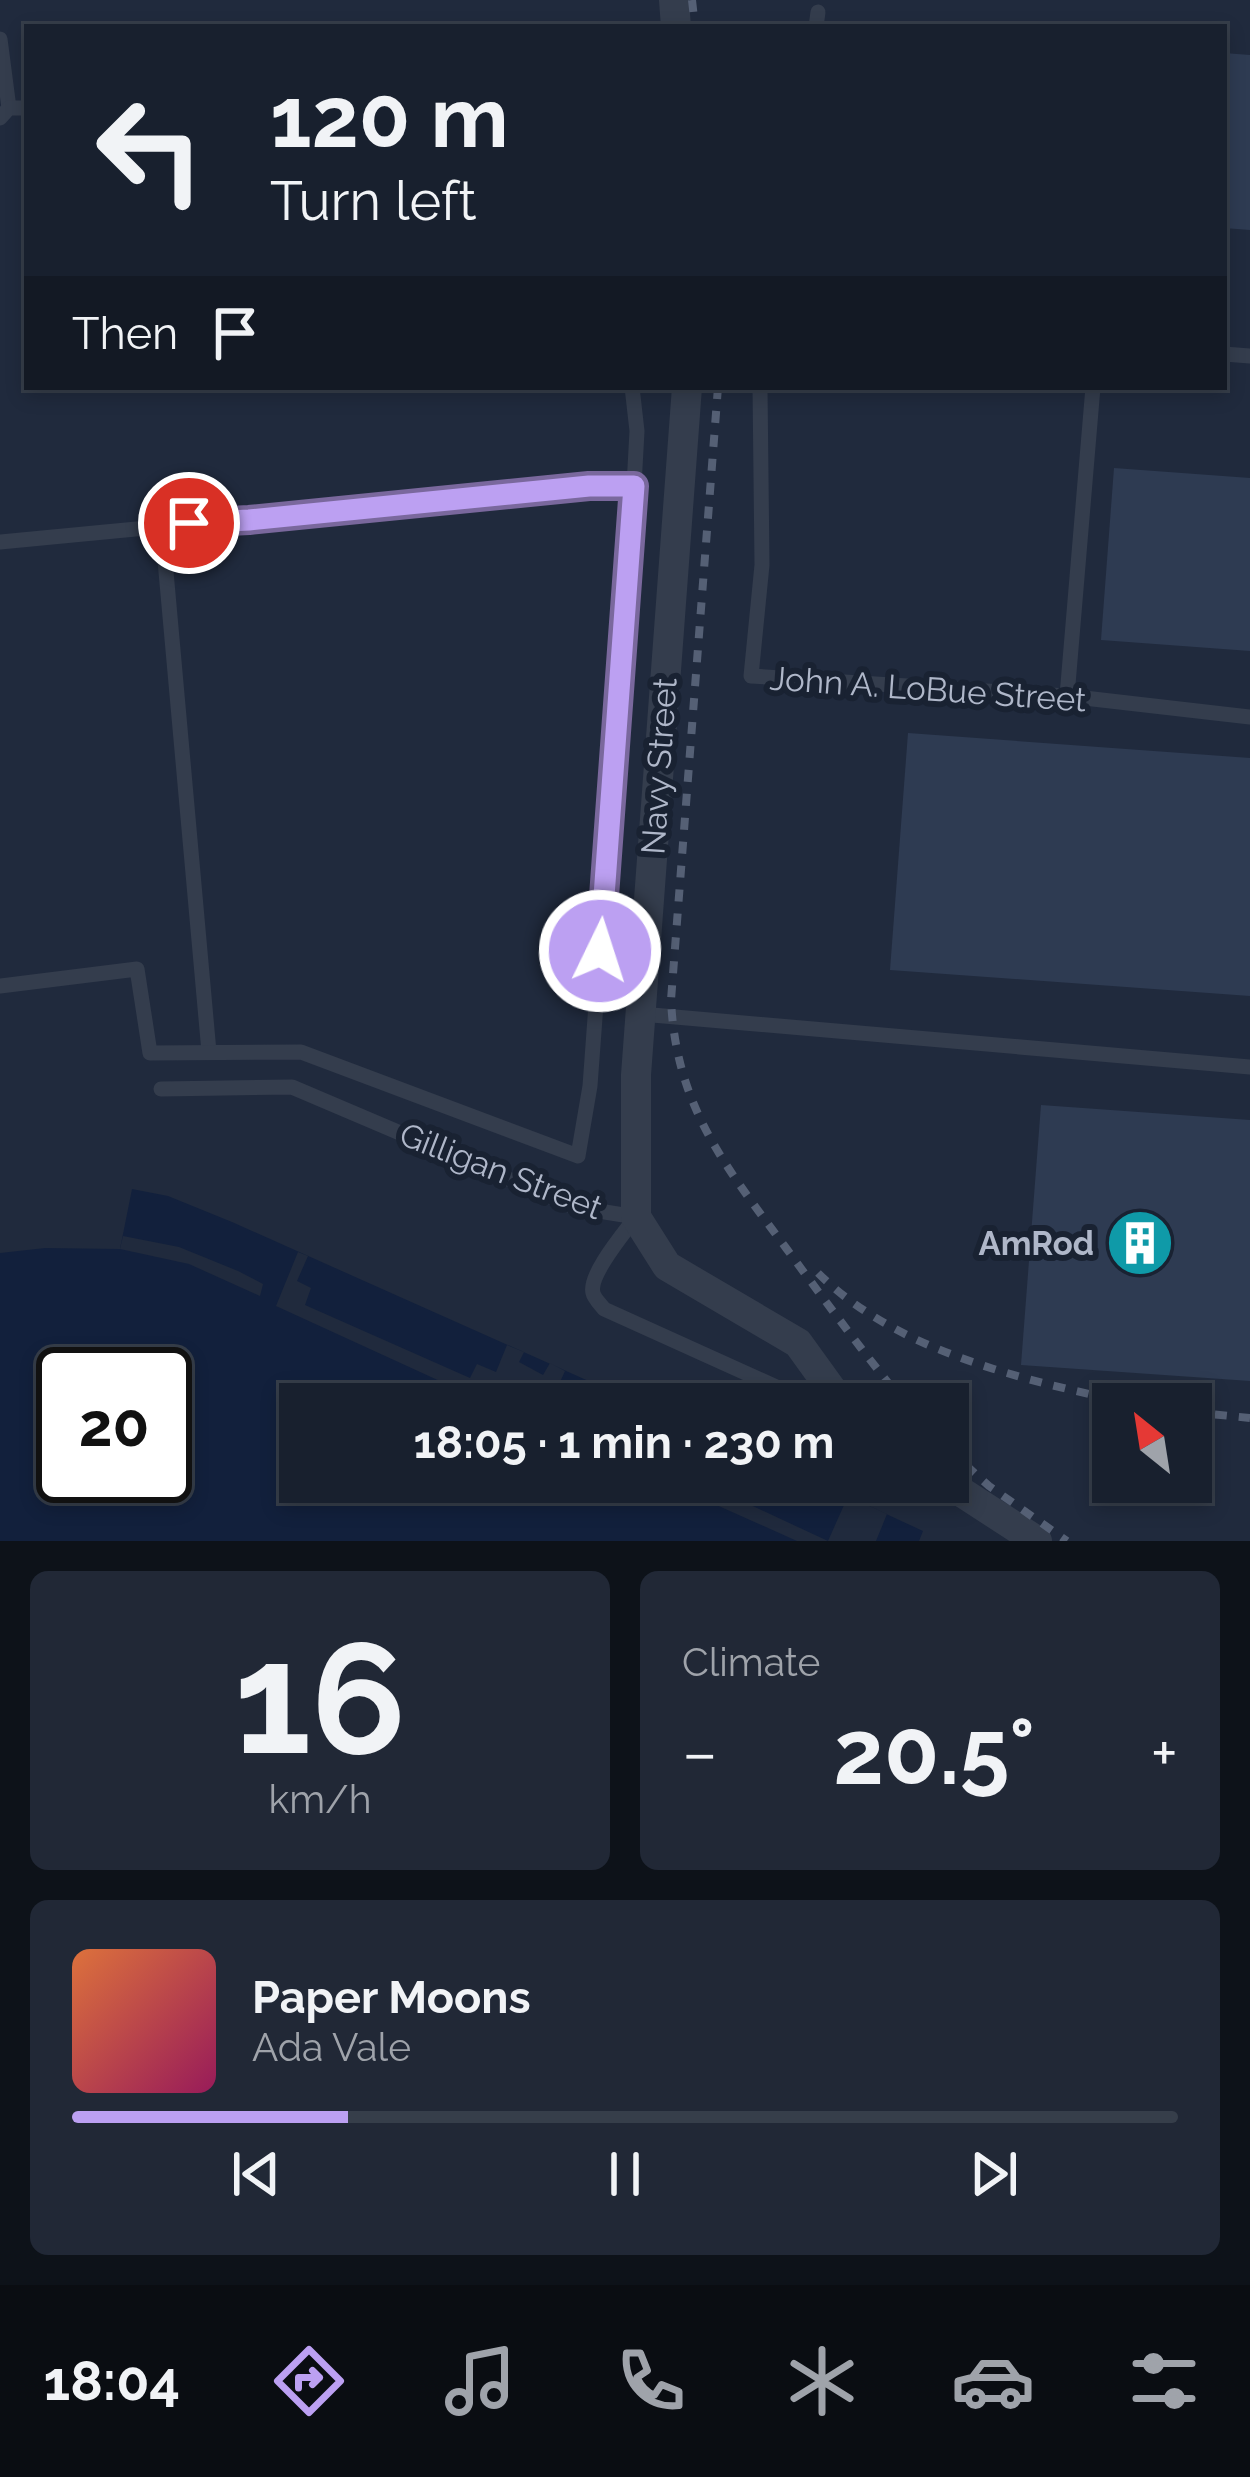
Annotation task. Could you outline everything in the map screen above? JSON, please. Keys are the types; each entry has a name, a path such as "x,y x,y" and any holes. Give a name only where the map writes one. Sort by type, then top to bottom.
{"street":[{"name":"Navy Street","path":"636,1217 636,1075 688,390"},
{"name":"Gilligan Street","path":"636,1217 668,1266 799,1343 827,1383"},
{"path":"969,1497 1037,1541"}],"lane":[{"path":"0,39 4,113"},
{"path":"0,986 137,969 150,1053 301,1052 578,1156 590,1086 634,486 637,431 632,390"},
{"name":"John A. LoBue Street","path":"760,390 762,565 751,676 1067,696 1250,717"},
{"path":"1067,696 1093,390"},
{"path":"0,542 550,489 634,486"},
{"path":"162,527 209,1052"},
{"path":"640,1014 1250,1067"},
{"name":"Gilligan Street","path":"161,1089 292,1087 574,1207 636,1217"},
{"path":"636,1217 604,1261 592,1287 594,1297 604,1309 768,1383"}],"water":[{"path":"132,1189 168,1196 593,1383 279,1383 279,1503 862,1503 923,1531 919,1541 0,1541 0,1253 120,1249"}],"pier":[{"path":"123,1236 179,1247 238,1271 263,1284 260,1296 189,1264 120,1249"},
{"path":"298,1252 308,1256 297,1281 311,1288 305,1305 470,1378 477,1364 496,1372 507,1345 524,1352 519,1362 543,1375 550,1363 565,1371 560,1383 444,1383 276,1306"},
{"path":"712,1503 746,1503 828,1541 797,1541"},
{"path":"845,1503 863,1503 887,1514 876,1541 828,1541"}],"building":[{"path":"1227,53 1250,55 1250,230 1227,228"},
{"path":"1114,468 1250,478 1250,651 1101,640"},
{"path":"908,733 1250,758 1250,996 890,970"},
{"name":"AmRod","path":"1041,1105 1250,1120 1250,1381 1021,1365"}],"railway":[{"path":"692,0 695,24"},
{"path":"718,390 671,1000 675,1038 694,1103 724,1161 889,1383"},
{"path":"818,1273 850,1301 925,1344 1009,1374 1092,1394"},
{"path":"1212,1414 1250,1418"},
{"path":"969,1468 1067,1541"}],"place":[{"name":"AmRod","path":"1140,1243"}],"route":[{"path":"189,523 589,486 634,486 600,951"}]}
